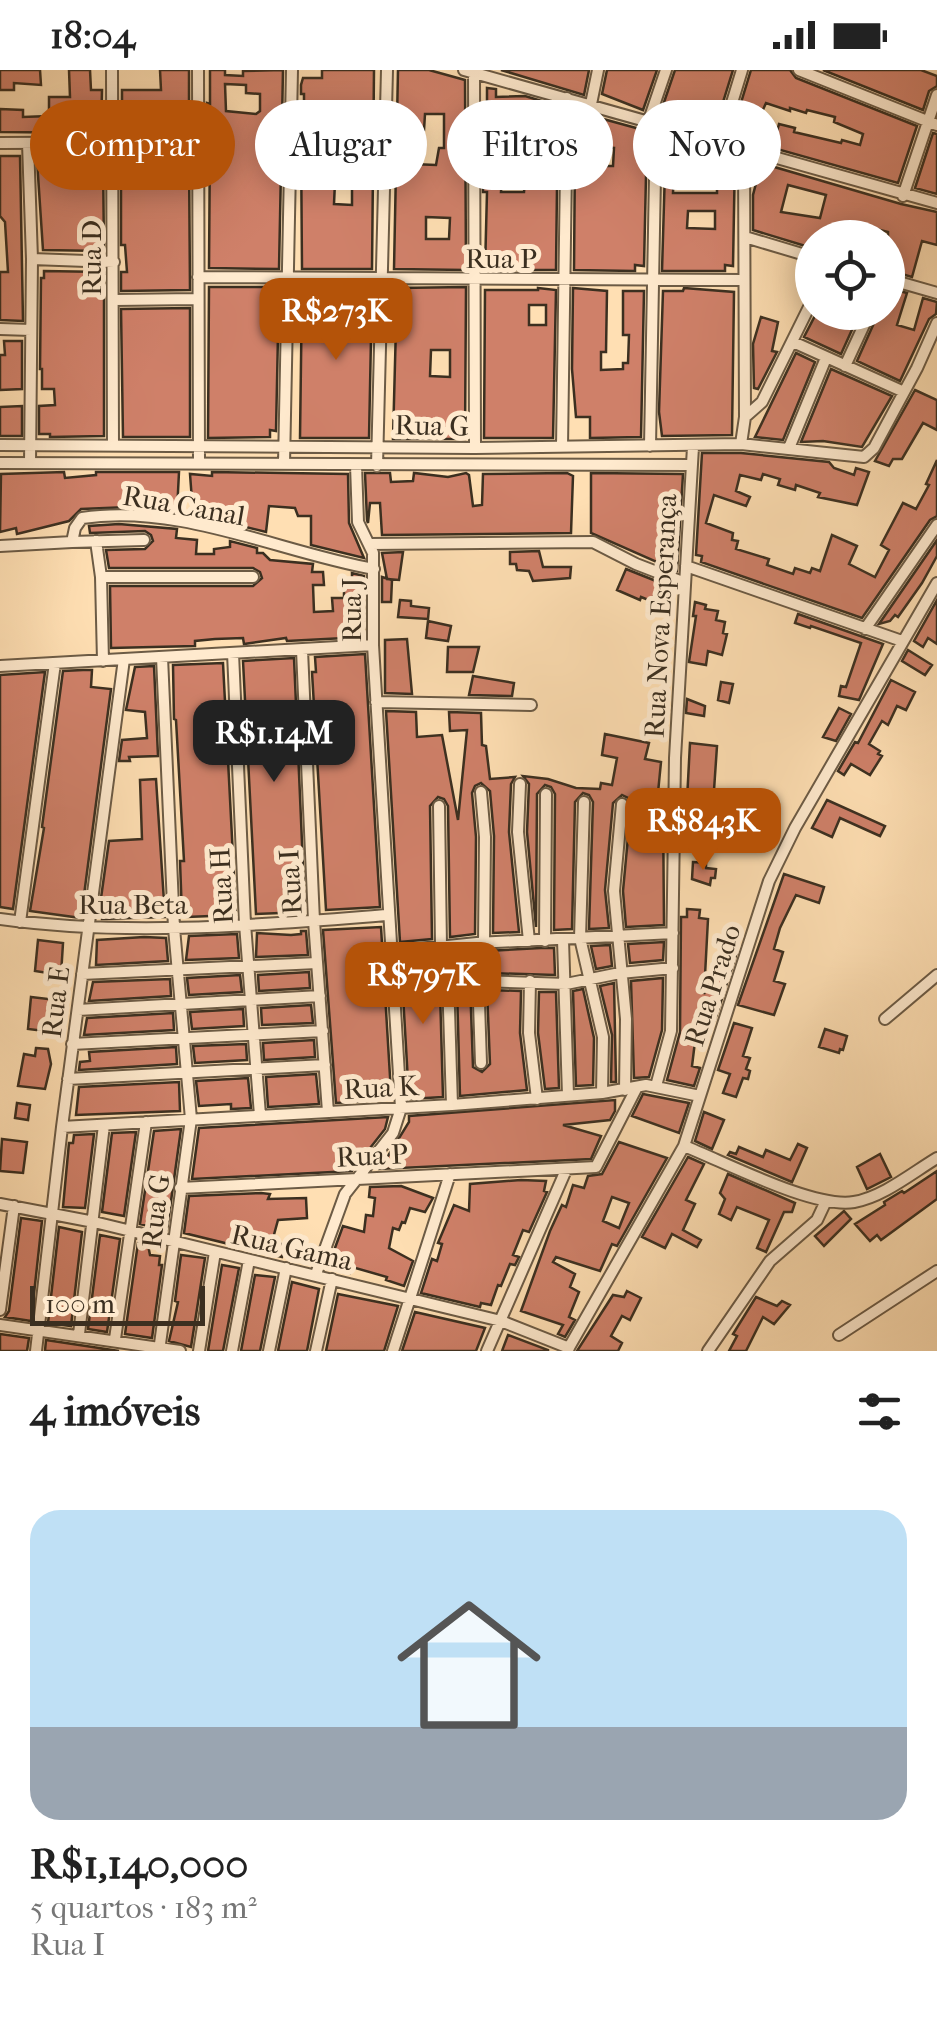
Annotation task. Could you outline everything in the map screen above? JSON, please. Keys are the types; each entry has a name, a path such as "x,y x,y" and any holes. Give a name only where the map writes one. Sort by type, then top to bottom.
{"street":[{"name":"Rua D","path":"112,70 112,100"},
{"path":"197,100 198,70"},
{"path":"284,464 292,70"},
{"path":"377,466 387,70"},
{"path":"592,100 598,70"},
{"path":"658,100 666,70"},
{"path":"733,100 742,70"},
{"path":"799,70 932,124"},
{"path":"475,448 469,71 576,100"},
{"path":"902,196 932,124 937,95"},
{"path":"562,447 568,98"},
{"path":"0,143 28,142 32,259 30,463"},
{"path":"781,161 937,203"},
{"name":"Rua D","path":"112,446 113,190"},
{"path":"197,190 200,463"},
{"path":"650,446 653,190"},
{"path":"741,444 745,417 744,190"},
{"path":"745,237 795,252"},
{"path":"32,259 114,262"},
{"name":"Rua P","path":"198,278 744,280"},
{"path":"905,284 937,292"},
{"path":"114,300 198,299"},
{"path":"793,342 904,392 937,322"},
{"path":"0,330 31,330"},
{"path":"745,417 762,402 799,330"},
{"path":"845,366 862,330"},
{"path":"789,448 826,358"},
{"name":"Rua G","path":"0,445 475,448 741,444 864,457 874,448 904,392"},
{"name":"Rua Nova Esperança","path":"656,1086 671,1032 674,758 693,446"},
{"name":"Rua G","path":"0,463 692,465"},
{"name":"Rua J","path":"356,465 358,522 370,544 374,569 373,645 400,1108"},
{"name":"Rua Canal","path":"72,542 74,528 82,518 108,514 142,516 374,569"},
{"path":"865,629 937,526"},
{"path":"0,546 144,540"},
{"path":"96,542 104,660"},
{"path":"370,544 593,542 684,583"},
{"path":"686,566 902,641"},
{"path":"101,578 254,577"},
{"name":"Rua Prado","path":"568,1350 684,1146 769,881 937,583"},
{"path":"0,666 373,645"},
{"name":"Rua I","path":"302,650 314,921 328,1112"},
{"name":"Rua H","path":"233,654 245,924 260,1115"},
{"name":"Rua G","path":"159,1349 191,1119 174,928 162,657"},
{"name":"Rua E","path":"36,1351 72,1044 124,659"},
{"path":"20,922 55,663"},
{"path":"376,702 531,705"},
{"path":"520,784 518,832 529,940"},
{"path":"481,792 485,837 478,982 482,1063"},
{"path":"546,794 546,940"},
{"path":"584,802 580,938 604,1038 602,1093"},
{"path":"487,1351 566,1170 596,1167 631,1088 614,891 622,804"},
{"path":"439,806 452,1105"},
{"name":"Rua Beta","path":"0,920 88,930 387,915"},
{"path":"389,952 481,943 673,934"},
{"path":"563,940 568,1095"},
{"path":"82,974 317,962"},
{"path":"478,982 566,984 620,972 673,968"},
{"path":"885,1019 937,975"},
{"path":"530,981 529,1033 537,1099"},
{"path":"78,1010 320,996"},
{"path":"72,1044 322,1031"},
{"path":"68,1079 325,1065"},
{"name":"Rua K","path":"62,1128 537,1099 656,1086 700,1096"},
{"path":"316,1274 345,1194 393,1133 400,1108"},
{"path":"115,1339 146,1122"},
{"path":"79,1334 104,1124"},
{"path":"684,1146 825,1203 853,1202 873,1196 937,1158"},
{"name":"Rua P","path":"180,1188 566,1170"},
{"path":"394,1351 450,1174"},
{"path":"708,1351 770,1261 816,1220 825,1203"},
{"name":"Rua Gama","path":"0,1204 94,1222 502,1321 568,1350"},
{"path":"0,1310 14,1206"},
{"path":"199,1351 215,1252"},
{"path":"232,1351 249,1260"},
{"path":"269,1351 286,1268"},
{"path":"839,1335 937,1271"},
{"path":"316,1351 332,1279"},
{"path":"0,1325 180,1351"}],"building":[{"path":"0,70 40,70 41,85 14,83 14,90 0,90"},
{"path":"69,70 90,70 91,90 102,90 102,100 49,100 70,97"},
{"path":"160,70 189,70 189,100 122,100 122,90 161,90"},
{"path":"210,70 243,76 243,71 283,70 282,100 260,100 260,94 246,93 246,85 225,84 226,100 210,100"},
{"path":"322,70 374,70 374,100 304,100 303,78 322,78"},
{"path":"398,70 429,70 465,80 465,100 447,100 447,190 466,190 466,270 394,269 396,190 427,190 427,165 436,165 439,148 444,148 444,114 427,114 427,100 397,100","holes":["426,217 450,218 449,239 426,239"]},
{"path":"501,70 589,70 584,95"},
{"path":"607,70 657,70 646,100 633,100 633,106 602,94"},
{"path":"675,70 733,70 724,100 665,100"},
{"path":"751,70 790,70 796,78 917,126 898,183 781,150 781,124 795,128 794,132 860,145 863,134 834,122 835,117 807,110 790,111 781,108 781,100 742,100"},
{"path":"823,70 921,70 937,76 937,86 929,91 923,110"},
{"path":"487,88 496,89 496,97 525,96 538,100 487,100"},
{"path":"0,109 23,110 23,117 30,117 30,132 0,132"},
{"path":"235,112 255,114 255,190 281,190 279,269 209,268 210,190 235,190"},
{"path":"613,122 633,127 633,190 646,190 644,266 635,265 635,271 574,270 575,190 613,190"},
{"path":"933,133 937,134 937,194 915,188"},
{"path":"0,156 20,156 23,321 0,320 0,272 8,272 5,222 0,216"},
{"path":"781,169 937,212 937,245 922,241 912,277 905,275 905,220 795,220 795,243 753,230 754,190 781,190","holes":["788,185 826,195 820,218 781,212"]},
{"path":"39,190 103,190 104,251 43,250"},
{"path":"121,190 189,190 190,290 121,291 121,272 127,272 125,245 121,245"},
{"path":"301,190 335,190 334,204 352,205 352,190 373,190 372,269 302,269"},
{"path":"557,190 556,270 485,270 487,192 483,192"},
{"path":"664,190 734,190 733,266 725,265 725,271 662,271","holes":["688,211 715,211 715,229 687,228"]},
{"path":"44,271 104,272 104,436 39,434 39,406 55,405 54,389 42,389 40,369"},
{"path":"209,287 279,287 276,431 270,430 270,437 208,438"},
{"path":"302,287 372,288 369,438 300,438"},
{"path":"466,287 465,439 393,439 397,288","holes":["431,350 450,350 450,377 430,376"]},
{"path":"573,288 607,291 606,352 601,352 601,370 623,369 623,363 628,363 629,335 623,335 623,291 644,291 641,437 590,438 590,417 576,417"},
{"path":"684,288 734,292 732,435 662,436 659,412 663,291"},
{"path":"485,290 556,290 553,438 484,438","holes":["529,305 546,305 546,325 529,325"]},
{"path":"923,298 937,302 936,314 929,319 900,381 857,361 871,330 914,330"},
{"path":"190,308 190,437 123,437 121,309"},
{"path":"761,317 778,322 772,351 777,352 758,389 754,388 753,344"},
{"path":"808,330 852,330 841,354 804,337"},
{"path":"4,341 22,341 22,389 0,390"},
{"path":"796,353 815,362 783,440 755,437"},
{"path":"831,369 892,396 862,447 801,442"},
{"path":"915,390 937,400 937,430 923,423 902,459 893,459 889,466 875,461"},
{"path":"22,406 22,436 0,436 0,407"},
{"path":"702,453 829,462 834,468 854,475 856,468 869,472 857,505 818,497 820,493 796,485 795,490 778,485 780,479 763,474 761,480 740,475 736,491 750,497 746,506 714,495 706,523 733,533 732,540 738,541 736,549 769,559 767,565 793,574 795,568 810,573 812,568 820,571 832,535 857,546 849,564 875,577 889,550 881,545 903,503 916,509 937,460 937,516 930,520 862,618 701,562 702,556 696,555"},
{"path":"64,472 65,478 96,472 179,472 177,512 150,508 150,503 130,503 130,507 81,509 69,521 17,534 16,528 0,532 1,474"},
{"path":"212,472 348,474 349,523 364,558 311,545 311,516 298,516 295,508 269,506 266,532 193,514 190,474 212,476"},
{"path":"365,473 390,473 391,482 413,481 414,473 448,477 466,473 473,506 482,505 483,474 567,473 573,476 571,533 382,535 380,503 370,503 368,523 367,520"},
{"path":"591,473 683,474 677,571 591,533"},
{"path":"119,524 177,529 176,538 197,540 196,554 214,554 214,549 230,547 230,541 257,548 257,553 270,560 313,564 312,572 323,572 324,585 313,585 314,612 333,611 332,598 344,598 344,582 352,582 352,573 364,576 364,637 287,641 286,638 244,644 243,638 215,639 195,641 195,646 111,648 110,586 253,586 262,578 253,568 109,568 106,550 145,549 153,541 145,531 90,533 89,526"},
{"path":"937,540 937,556 922,583 898,617 879,624"},
{"path":"539,551 543,567 571,567 570,578 533,581 529,571 517,570 516,564 510,564 510,552"},
{"path":"403,552 399,580 387,579 382,553"},
{"path":"626,569 661,583 651,601 617,590"},
{"path":"382,577 392,580 391,602 382,602"},
{"path":"400,600 429,608 428,619 398,617"},
{"path":"937,600 937,644 928,638 923,647 914,641"},
{"path":"695,602 718,611 716,620 725,622 723,633 727,634 722,655 708,651 706,665 689,662"},
{"path":"798,614 883,644 859,700 839,696 841,686 846,687 861,643 795,623"},
{"path":"428,621 451,626 448,641 426,638"},
{"path":"407,639 412,694 385,693 385,640"},
{"path":"448,647 479,647 473,672 447,672"},
{"path":"908,650 932,665 925,675 902,661"},
{"path":"365,654 380,907 326,910 312,672 316,672 315,657"},
{"path":"294,658 305,912 256,914 243,661"},
{"path":"223,663 236,915 186,917 182,916 180,861 184,861 173,665"},
{"path":"154,666 158,756 119,761 122,740 147,738 145,712 126,710 135,667"},
{"path":"92,670 91,687 111,689 81,918 30,911 63,671"},
{"path":"45,672 13,909 0,907 0,675"},
{"path":"473,676 514,683 512,696 469,695"},
{"path":"891,680 915,692 906,710 897,706 888,725 882,721 869,744 882,756 870,775 851,764 844,775 838,771 855,742 858,743"},
{"path":"721,682 733,684 729,703 718,700"},
{"path":"687,699 705,706 704,716 686,713"},
{"path":"839,708 851,714 836,741 823,737"},
{"path":"386,711 416,712 417,737 442,735 458,820 467,730 450,731 449,712 481,713 482,745 486,746 490,779 515,777 511,784 509,832 519,932 493,933 494,836 490,791 481,783 472,793 476,837 475,934 450,937 448,806 438,797 430,806 432,939 400,942"},
{"path":"605,734 649,743 645,759 661,762 657,803 663,804 664,925 626,927 623,891 631,805 622,795 613,803 605,890 609,928 589,929 593,802 583,793 575,802 572,929 554,930 555,794 545,785 537,794 536,927 527,832 529,784 523,776 576,788 612,785 617,758 602,755"},
{"path":"690,743 717,746 713,805 687,800"},
{"path":"156,779 165,917 102,919 109,841 142,839 140,780"},
{"path":"827,800 885,826 880,836 840,818 832,837 812,828"},
{"path":"719,806 740,810 737,823 717,819"},
{"path":"693,862 716,869 710,885 692,879"},
{"path":"784,874 824,887 819,903 796,895 780,928 774,949 783,952 774,981 785,984 774,1015 738,1005"},
{"path":"687,909 700,910 699,918 708,919 704,994 722,950 737,952 715,1020 698,1017 692,1066 700,1068 694,1086 667,1080 680,1032 681,917 687,917"},
{"path":"381,927 391,1093 369,1101 336,1103 323,930"},
{"path":"306,931 308,955 256,957 257,933 291,935"},
{"path":"237,934 239,958 186,960 189,936"},
{"path":"166,938 168,961 96,965 97,940"},
{"path":"38,940 63,943 61,975 35,971"},
{"path":"664,942 663,960 630,963 628,944"},
{"path":"610,945 612,966 596,969 591,946"},
{"path":"554,948 555,975 487,973 486,951"},
{"path":"469,953 473,1067 482,1072 490,1064 487,990 521,991 520,1033 527,1090 460,1096 456,954"},
{"path":"439,956 443,1097 409,1099 401,960"},
{"path":"309,972 310,988 259,991 258,975"},
{"path":"240,975 242,992 189,995 187,978"},
{"path":"663,978 662,1030 649,1077 634,1078 631,981"},
{"path":"170,979 171,996 89,1001 93,982"},
{"path":"614,983 616,1082 611,1082 612,1035 600,986"},
{"path":"583,989 594,1038 593,1085 576,1086 573,991"},
{"path":"539,992 556,992 559,1088 545,1089 538,1033"},
{"path":"31,997 57,1000 53,1032 28,1029"},
{"path":"311,1005 313,1023 262,1025 261,1008"},
{"path":"243,1009 244,1026 192,1029 190,1012"},
{"path":"173,1013 174,1030 84,1035 87,1018"},
{"path":"734,1023 752,1028 743,1056 750,1058 746,1069 750,1071 736,1097 723,1093 730,1074 718,1070"},
{"path":"825,1029 847,1036 839,1053 819,1047"},
{"path":"314,1040 315,1057 264,1060 263,1043"},
{"path":"246,1044 247,1060 195,1063 193,1046"},
{"path":"176,1047 177,1064 79,1070 80,1062 90,1061 89,1052"},
{"path":"36,1048 48,1049 51,1064 45,1089 18,1086 24,1054 35,1056"},
{"path":"316,1074 319,1104 268,1107 266,1077"},
{"path":"248,1078 251,1108 231,1109 231,1104 199,1106 196,1081"},
{"path":"179,1082 180,1111 76,1115 79,1087"},
{"path":"643,1094 689,1103 679,1133 632,1116"},
{"path":"615,1100 610,1120 563,1125 601,1136 591,1159 380,1169 409,1116"},
{"path":"17,1103 30,1105 28,1120 15,1118"},
{"path":"704,1112 724,1120 712,1149 695,1141"},
{"path":"388,1117 385,1129 352,1171 192,1179 199,1128"},
{"path":"181,1129 167,1230 140,1224 154,1131"},
{"path":"136,1132 124,1216 102,1212 112,1133"},
{"path":"94,1134 85,1208 63,1207 69,1143 73,1143 74,1135"},
{"path":"2,1139 27,1142 23,1173 0,1171"},
{"path":"619,1142 667,1158 617,1246 612,1244 600,1271 556,1257 553,1262 575,1274 570,1287 579,1292 569,1317 575,1320 565,1337 558,1334 563,1325 521,1311 550,1231 562,1205 566,1207 573,1185 584,1188 588,1176 602,1174","holes":["612,1197 629,1203 619,1228 603,1221"]},
{"path":"798,1144 807,1148 792,1182 728,1155 736,1154 739,1147 763,1157 766,1150 790,1160"},
{"path":"880,1154 891,1177 867,1189 857,1167"},
{"path":"688,1157 704,1164 686,1200 695,1204 683,1230 701,1240 697,1247 672,1234 665,1248 642,1237"},
{"path":"937,1171 937,1199 881,1240 877,1235 870,1241 855,1224 884,1202"},
{"path":"728,1174 795,1203 792,1212 784,1212 766,1252 757,1248 769,1220 737,1207 731,1220 719,1214 725,1199 720,1193"},
{"path":"546,1181 547,1192 529,1232 523,1230 513,1255 519,1257 515,1265 510,1264 491,1305 481,1303 480,1307 421,1293 432,1259 437,1261 442,1244 438,1243 454,1205 469,1211 470,1184"},
{"path":"401,1186 433,1198 425,1212 410,1208 405,1223 399,1230 393,1228 389,1248 413,1261 404,1286 352,1267 350,1273 328,1267 343,1226 364,1232 366,1215 373,1216 375,1198 369,1197 370,1187"},
{"path":"270,1194 268,1199 306,1198 307,1218 278,1220 272,1242 286,1245 282,1257 184,1233 189,1196"},
{"path":"844,1211 851,1219 824,1246 815,1236"},
{"path":"21,1218 42,1221 31,1321 5,1317"},
{"path":"59,1227 82,1232 71,1326 48,1323"},
{"path":"100,1235 120,1239 107,1332 88,1329"},
{"path":"138,1243 148,1245 150,1255 160,1256 162,1265 152,1338 125,1334"},
{"path":"181,1255 205,1258 191,1347 169,1341 178,1302 175,1301"},
{"path":"222,1265 239,1268 223,1351 208,1351"},
{"path":"255,1275 275,1277 260,1351 241,1351"},
{"path":"292,1282 319,1289 307,1351 278,1351"},
{"path":"627,1291 641,1298 630,1320 622,1316 611,1336 622,1343 618,1351 577,1351 613,1295 624,1297"},
{"path":"338,1294 398,1306 384,1351 326,1351"},
{"path":"756,1297 777,1306 782,1301 790,1305 774,1324 763,1317 746,1351 729,1351 737,1336 733,1334"},
{"path":"415,1312 485,1328 476,1351 402,1351"},
{"path":"0,1334 29,1338 27,1351 0,1351"},
{"path":"508,1335 548,1350 548,1351 502,1351"},
{"path":"46,1340 119,1351 45,1351"}]}
